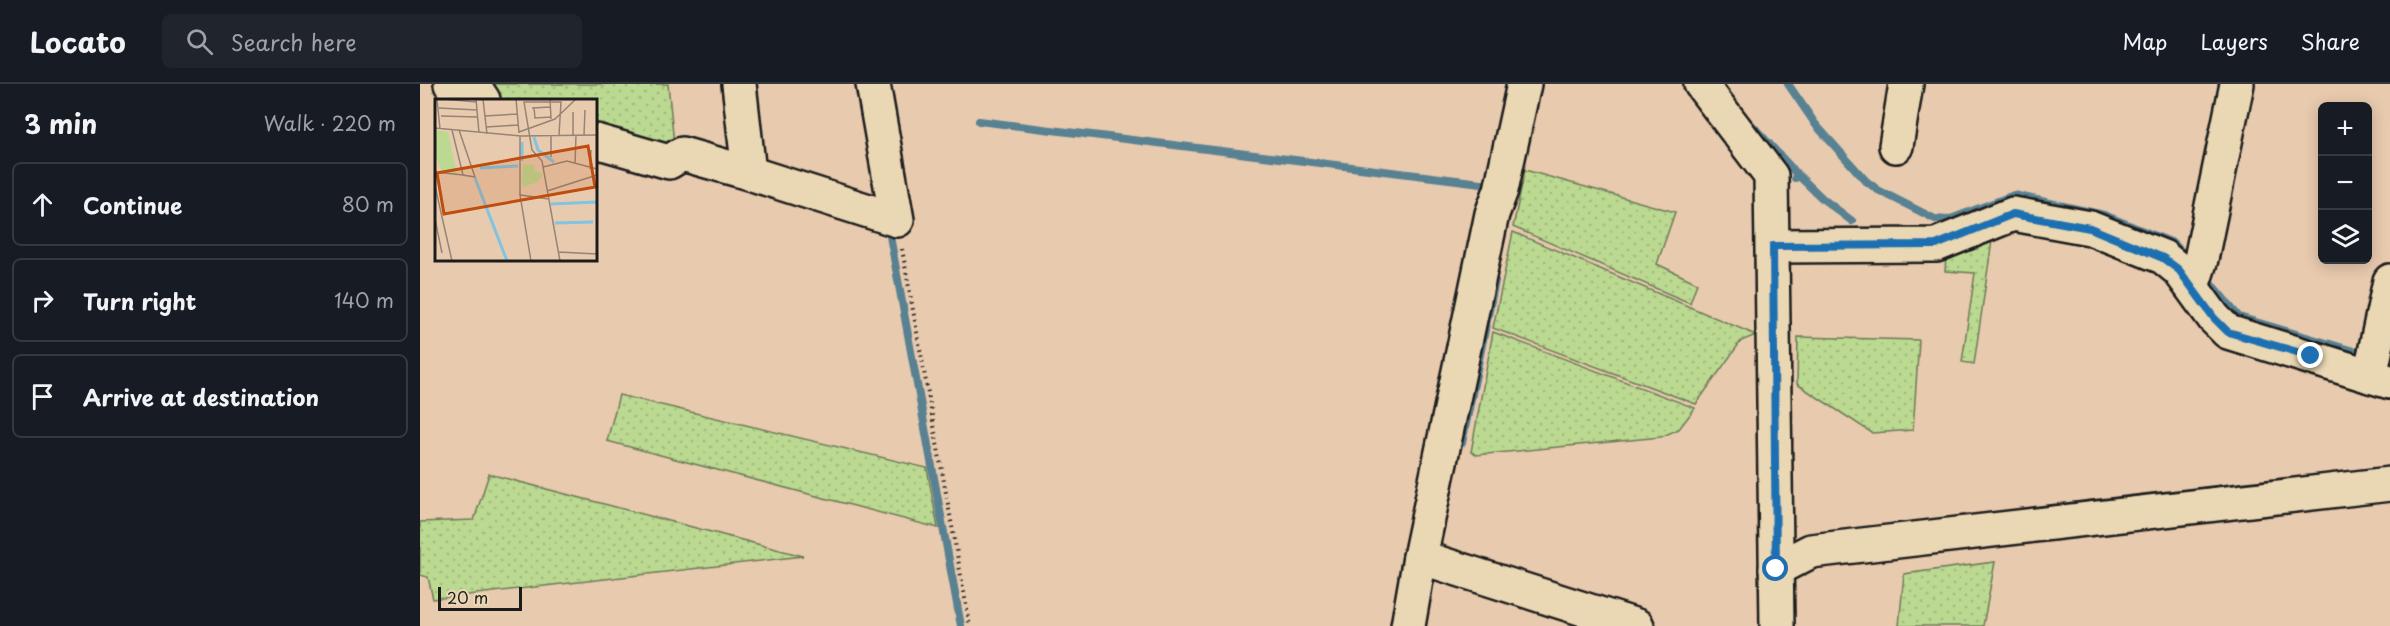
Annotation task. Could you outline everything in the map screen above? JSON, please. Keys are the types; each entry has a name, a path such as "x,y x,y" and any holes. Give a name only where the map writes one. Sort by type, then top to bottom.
{"street":[{"path":"739,84 749,173"},
{"path":"597,141 669,162 682,154 897,220 873,84"},
{"path":"1408,626 1420,557 1492,214 1502,187 1524,84"},
{"path":"1701,84 1771,176 1777,626"},
{"path":"1896,146 1906,84"},
{"path":"2237,84 2196,274 2214,318 2228,332 2378,368 2390,281"},
{"path":"1773,246 1936,245 2013,214 2090,228 2163,258 2179,270 2196,274"},
{"path":"1776,569 1811,550 2390,484"},
{"path":"1420,557 1637,626"}],"path":[{"path":"897,220 970,626"}],"green space":[{"path":"482,84 668,84 675,154 597,131 597,99 492,99"},
{"path":"1525,170 1675,212 1657,264 1697,283 1690,303 1513,227"},
{"path":"1513,232 1756,335 1741,341 1696,404 1493,328"},
{"path":"1993,234 1974,364 1962,362 1975,273 1945,271 1946,255"},
{"path":"1493,332 1695,408 1679,429 1661,437 1476,455 1471,452"},
{"path":"1798,337 1919,340 1913,430 1872,433 1797,384"},
{"path":"619,395 927,468 938,528 607,441"},
{"path":"489,474 803,556 433,599 428,577 420,575 420,522 474,520"},
{"path":"1995,562 1983,626 1899,626 1904,574"}],"waterway":[{"path":"1788,84 1816,125 1866,181 1878,190 1935,219 1948,220 2014,195 2104,215 2173,243 2185,255"},
{"path":"979,121 1497,185"},
{"path":"1749,122 1796,173 1795,178"},
{"path":"1796,173 1823,199 1852,221"},
{"path":"888,225 961,626"},
{"path":"2204,275 2239,317 2367,355"},
{"path":"1462,443 1495,281"}],"route":[{"path":"1776,569 1773,246 1936,245 2013,214 2090,228 2163,258 2179,270 2214,318 2228,332 2311,356"}]}
